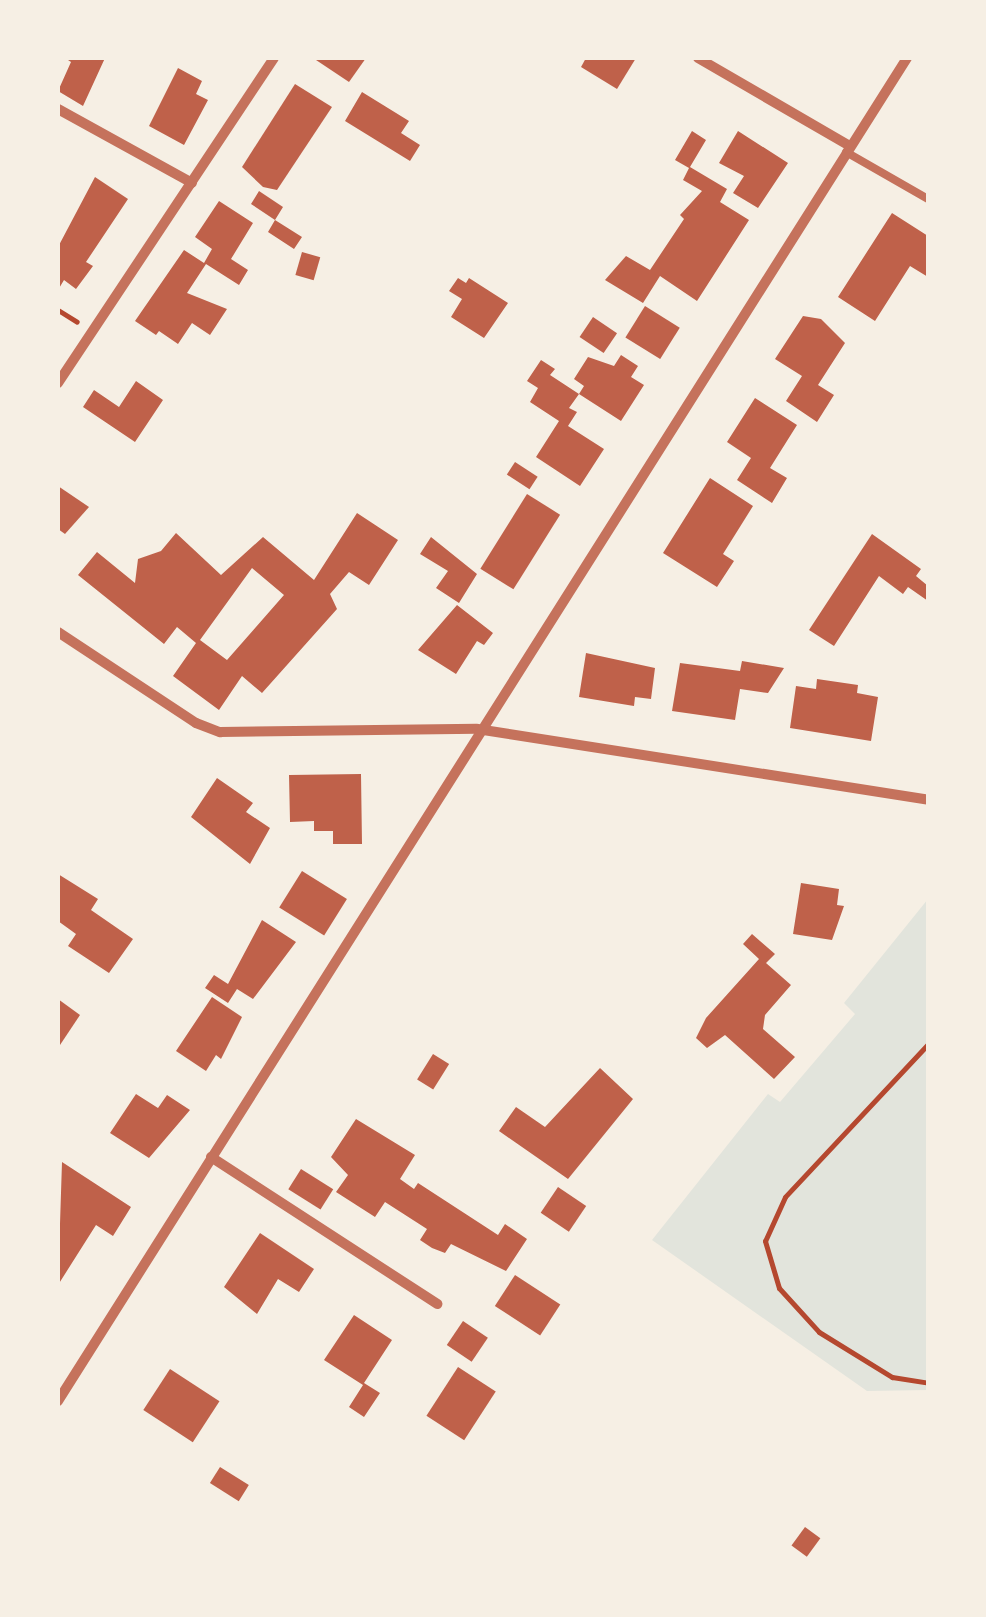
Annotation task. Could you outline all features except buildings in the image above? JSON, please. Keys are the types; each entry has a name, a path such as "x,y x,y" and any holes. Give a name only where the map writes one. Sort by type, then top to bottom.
{"street":[{"path":"58,382 274,58"},
{"path":"698,58 848,149"},
{"path":"58,1401 478,729 908,58"},
{"path":"58,109 192,183"},
{"path":"58,632 212,730 478,729 928,800"},
{"path":"211,1157 437,1304"}],"lane":[{"path":"848,149 928,199"}],"path":[{"path":"928,1044 784,1196 765,1241 779,1288 819,1332 892,1377 928,1383"}],"shaded area":[{"path":"928,899 928,1390 867,1391 652,1240 768,1094 780,1102 855,1014 844,1003"}]}
